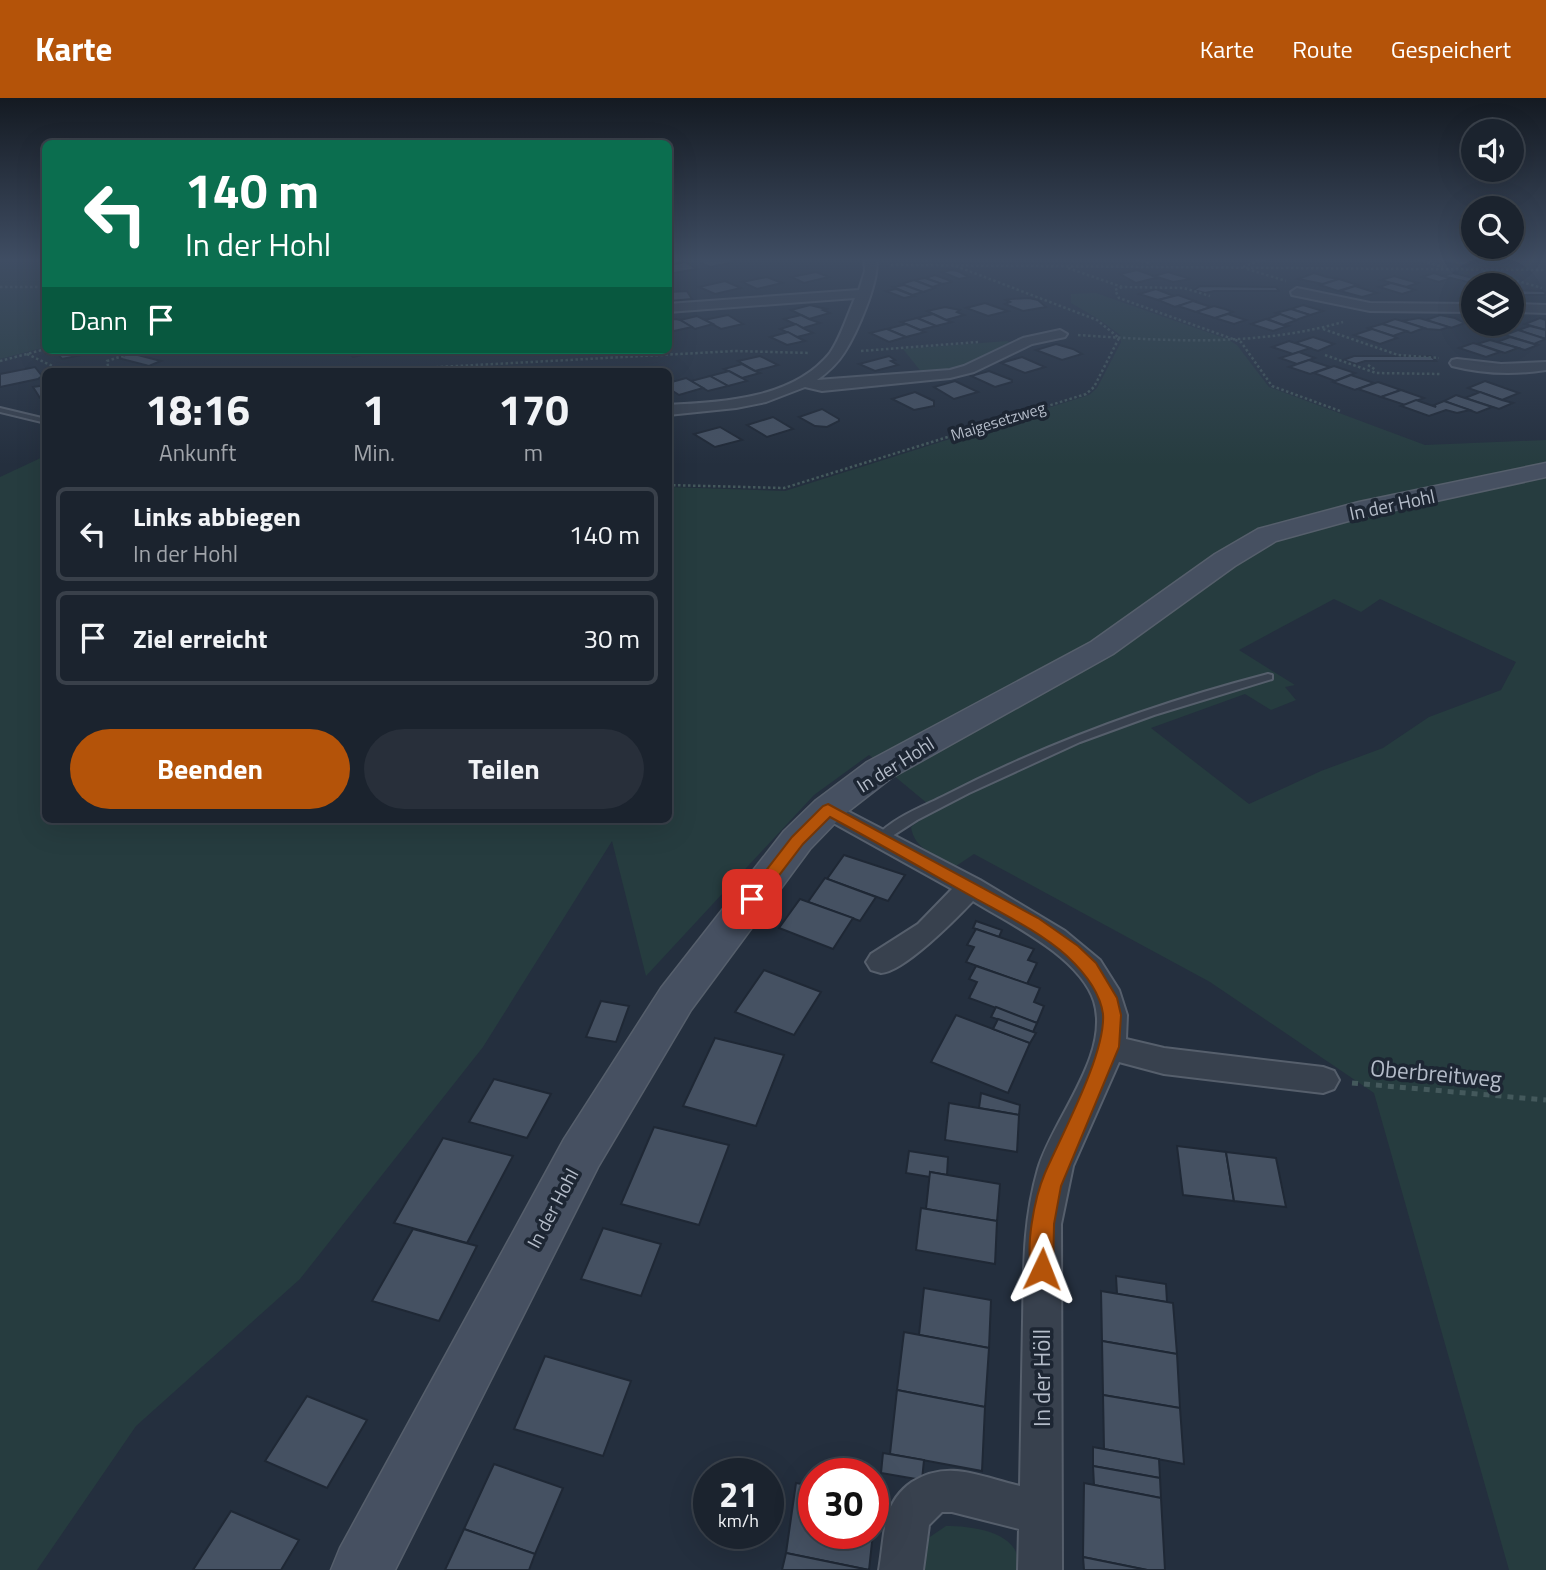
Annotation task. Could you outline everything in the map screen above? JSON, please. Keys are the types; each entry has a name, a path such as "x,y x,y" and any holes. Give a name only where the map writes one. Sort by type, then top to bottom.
{"street":[{"path":"672,410 709,408 743,402 803,382 816,374 837,353 849,327"},
{"path":"803,382 822,386 950,374 970,369 1028,341 1060,334"},
{"path":"1457,363 1485,369 1522,370 1546,366"},
{"name":"In der Hohl","path":"362,1570 575,1165 610,1105 676,999 797,840 828,809 879,771 1102,648 1225,560 1266,535 1359,510 1546,470"},
{"name":"In der Höll","path":"828,809 970,887 1055,938 1090,968 1108,998 1112,1015 1110,1047 1056,1166 1043,1224 1040,1570"},
{"path":"881,962 928,931 970,887"},
{"path":"1110,1047 1164,1061 1323,1080"},
{"path":"901,1570 909,1516 921,1501 937,1491 952,1491 1041,1513"}],"lane":[{"path":"0,410 42,420"},
{"path":"882,837 912,818 1053,747 1157,709 1268,677"}],"path":[{"path":"1105,327 1119,338"},
{"path":"1199,327 1241,342 1272,386 1340,411"},
{"path":"1060,334 1241,342 1279,339 1329,327"},
{"path":"1322,329 1398,355 1430,355 1457,363"},
{"name":"Maigesetzweg","path":"672,485 784,488 1086,394 1094,387 1119,338"},
{"path":"420,368 734,351 837,353 1028,341"},
{"path":"0,361 42,350"},
{"path":"27,354 57,368"},
{"path":"108,368 107,361 129,354"},
{"path":"1325,355 1379,373 1478,374 1485,369"},
{"path":"1368,365 1379,373"},
{"name":"Oberbreitweg","path":"1323,1080 1546,1100"}],"green space":[{"path":"0,327 42,327 42,348 0,359"},
{"path":"1109,327 1192,327 1227,339 1237,345 1269,387 1425,445 1546,440 1546,1570 1509,1570 1374,1093 1210,982 974,854 956,866 922,847 913,835 911,827 934,809 869,755 814,795 646,976 612,841 483,1047 300,1279 136,1426 37,1570 0,1570 0,477 42,457 42,823 672,823 672,487 785,491 1089,395 1097,388 1121,342 1120,335","holes":["1334,599 1361,612 1380,599 1516,662 1501,690 1429,717 1383,748 1321,771 1249,804 1151,728 1245,694 1271,710 1296,700 1285,687 1295,685 1239,650"]},
{"path":"1007,341 1011,343 972,361 973,364 966,368 923,374 903,349"},
{"path":"946,1526 982,1530 1005,1539 1018,1557 1018,1570 920,1570 921,1543"}],"building":[{"path":"672,327 692,327 674,331"},
{"path":"801,327 813,333 797,337 780,329"},
{"path":"912,327 933,327 920,330"},
{"path":"912,327 925,332 906,337 887,329"},
{"path":"1259,327 1286,327 1273,331"},
{"path":"1391,327 1424,328 1411,333"},
{"path":"1392,327 1407,331 1393,336 1368,328"},
{"path":"1420,327 1449,327 1440,330"},
{"path":"1524,328 1546,330 1546,339 1524,332"},
{"path":"886,329 906,337 889,342 870,333"},
{"path":"1372,329 1397,338 1380,344 1354,335"},
{"path":"788,332 805,341 787,345 770,337"},
{"path":"1524,332 1546,339 1534,344 1508,336 1524,336"},
{"path":"1313,337 1334,344 1318,351 1295,343"},
{"path":"1510,337 1538,345 1525,350 1497,342"},
{"path":"1490,340 1518,348 1505,353 1477,344"},
{"path":"1289,341 1310,348 1293,354 1272,347"},
{"path":"1473,343 1500,352 1486,357 1459,348"},
{"path":"1056,344 1082,354 1062,360 1036,350"},
{"path":"1299,352 1315,358 1297,364 1280,358"},
{"path":"58,354 86,354 62,359"},
{"path":"134,354 161,361 149,366 118,358"},
{"path":"760,356 778,365 755,371 738,361"},
{"path":"889,356 895,360 891,361 898,365 875,371 859,364"},
{"path":"1354,356 1431,356 1436,361 1365,361 1356,364 1343,360"},
{"path":"1022,357 1045,367 1025,373 1001,363"},
{"path":"1309,360 1330,367 1310,374 1289,367"},
{"path":"742,364 760,373 742,378 724,369"},
{"path":"1334,366 1355,373 1335,381 1314,373"},
{"path":"35,367 42,376 38,379 0,387 0,374"},
{"path":"729,371 747,381 728,386 710,376"},
{"path":"989,371 1012,382 995,387 971,376"},
{"path":"1351,375 1374,383 1355,390 1333,382"},
{"path":"710,376 728,386 708,391 691,381"},
{"path":"686,378 703,388 679,395 672,391 672,382"},
{"path":"955,381 978,392 954,399 934,387"},
{"path":"1485,381 1519,393 1502,400 1468,388"},
{"path":"1378,382 1401,390 1381,397 1358,389"},
{"path":"42,386 42,398 40,398 33,387"},
{"path":"1401,390 1424,398 1405,405 1381,397"},
{"path":"915,392 934,401 934,406 914,410 892,399"},
{"path":"1480,392 1513,403 1499,409 1465,398"},
{"path":"1456,395 1492,407 1477,413 1444,401"},
{"path":"1416,400 1436,407 1434,405 1444,401 1470,410 1457,413 1446,410 1429,416 1401,406"},
{"path":"822,409 839,421 827,427 815,426 799,417"},
{"path":"773,417 793,429 767,437 747,425"},
{"path":"720,427 742,440 715,447 694,434"},
{"path":"844,855 905,875 888,901 827,879"},
{"path":"825,878 876,897 860,921 808,902"},
{"path":"800,899 853,918 833,949 779,928"},
{"path":"976,921 1002,930 999,937 973,928"},
{"path":"976,929 1034,949 1028,960 1037,963 1027,984 966,962 974,947 967,945"},
{"path":"976,966 1040,988 1034,1002 1044,1006 1037,1023 969,998 977,982 969,979"},
{"path":"764,970 821,992 794,1035 735,1012"},
{"path":"601,1001 629,1006 616,1042 586,1037"},
{"path":"996,1007 1037,1023 1033,1032 991,1017"},
{"path":"956,1015 1030,1043 1008,1093 931,1062"},
{"path":"998,1019 1036,1033 1030,1043 993,1029"},
{"path":"715,1038 784,1055 756,1126 683,1106"},
{"path":"494,1079 551,1094 527,1138 469,1122"},
{"path":"981,1093 1020,1105 1019,1115 979,1108"},
{"path":"949,1103 1019,1115 1017,1152 945,1140"},
{"path":"654,1127 729,1145 699,1225 621,1204"},
{"path":"443,1138 513,1156 467,1243 394,1223"},
{"path":"1177,1146 1226,1152 1234,1201 1183,1195"},
{"path":"909,1151 948,1157 947,1175 930,1172 930,1177 906,1173"},
{"path":"1226,1152 1276,1158 1286,1207 1234,1201"},
{"path":"930,1172 1000,1184 997,1221 926,1209"},
{"path":"921,1208 997,1221 995,1264 916,1250"},
{"path":"603,1228 661,1244 641,1296 581,1279"},
{"path":"413,1229 477,1246 439,1321 372,1301"},
{"path":"1116,1276 1166,1284 1167,1302 1117,1294"},
{"path":"924,1288 991,1300 989,1348 919,1335"},
{"path":"1101,1291 1173,1303 1177,1354 1102,1341"},
{"path":"904,1332 989,1348 985,1407 897,1390"},
{"path":"1102,1341 1177,1354 1180,1408 1103,1395"},
{"path":"545,1356 631,1381 603,1456 514,1429"},
{"path":"897,1390 985,1407 982,1471 890,1454"},
{"path":"1103,1395 1180,1408 1184,1464 1104,1449"},
{"path":"307,1396 367,1420 327,1488 265,1461"},
{"path":"1093,1447 1159,1459 1160,1478 1093,1466"},
{"path":"883,1453 924,1460 922,1480 889,1474 889,1458 882,1458"},
{"path":"494,1464 563,1488 535,1554 464,1529"},
{"path":"1093,1466 1160,1478 1161,1498 1094,1485"},
{"path":"796,1483 798,1549 871,1549 869,1570 786,1553"},
{"path":"1084,1483 1161,1498 1165,1570 1147,1570 1083,1557"},
{"path":"231,1511 299,1540 281,1570 193,1570"},
{"path":"464,1529 535,1554 529,1570 445,1570"},
{"path":"786,1553 869,1570 782,1570"},
{"path":"1083,1557 1147,1570 1084,1570"}],"route":[{"path":"752,899 797,840 828,809 1031,922 1072,950 1090,968 1108,998 1112,1015 1110,1047 1056,1166 1043,1224 1042,1269"}]}
